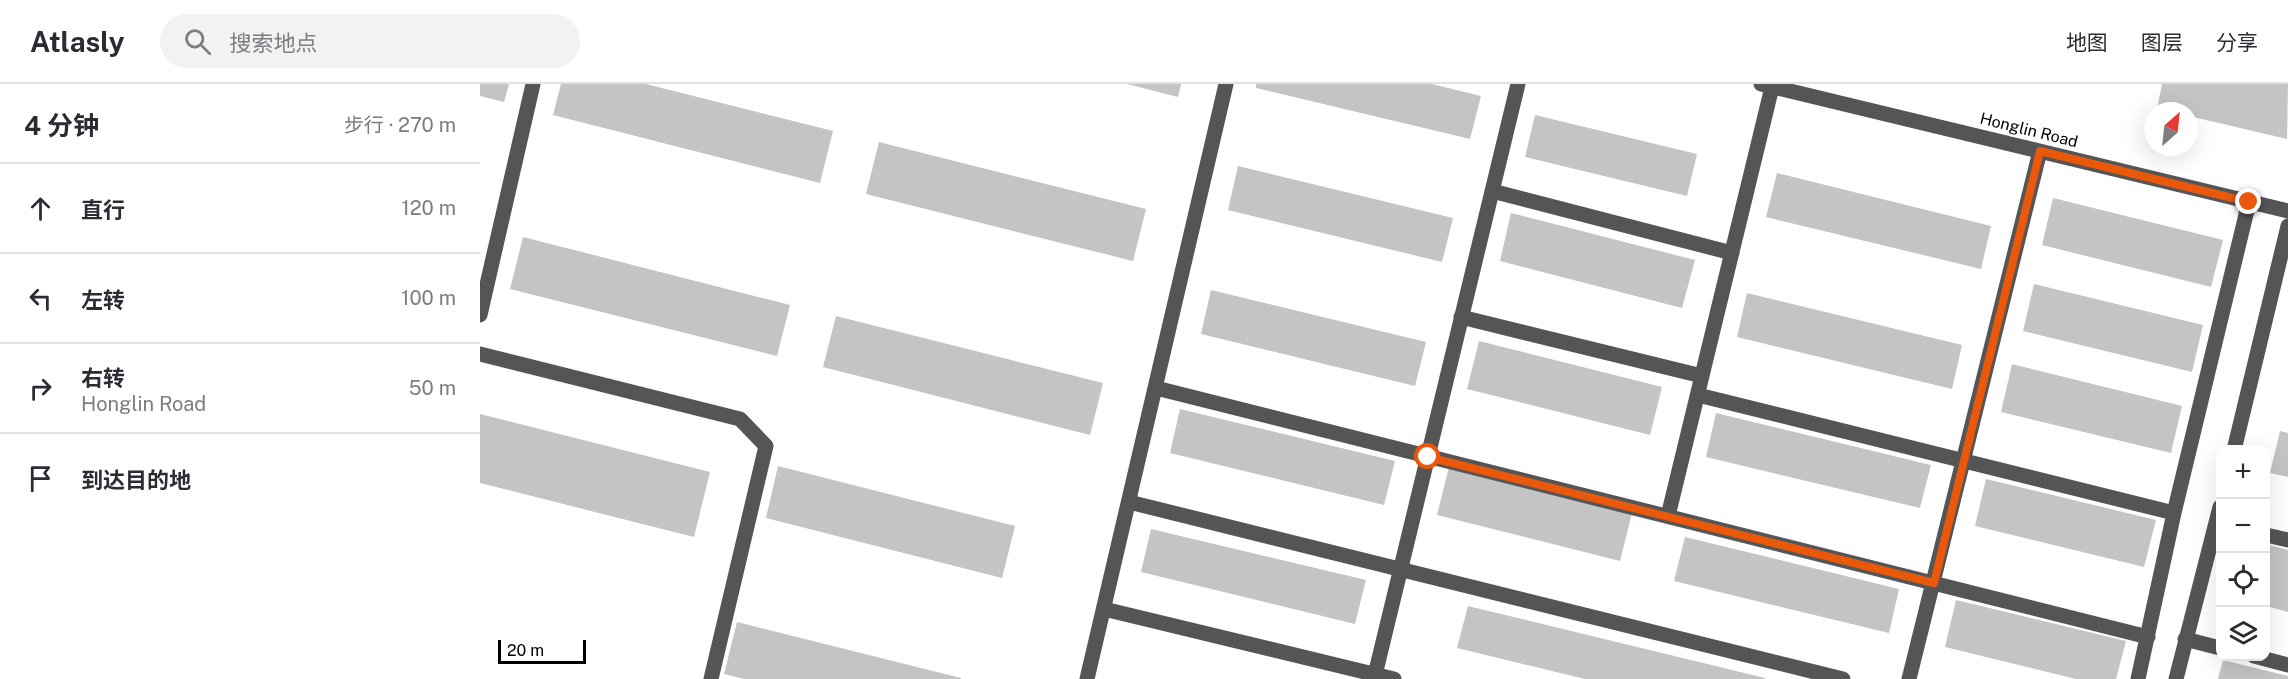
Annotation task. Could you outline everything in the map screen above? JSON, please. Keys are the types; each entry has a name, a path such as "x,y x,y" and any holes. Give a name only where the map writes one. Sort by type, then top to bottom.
{"street":[{"path":"480,315 533,84"},
{"path":"1087,679 1226,84"},
{"path":"1372,677 1400,572 1518,84"},
{"path":"1668,516 1732,253 1766,85"},
{"name":"Honglin Road","path":"1766,85 2288,211"},
{"path":"1909,679 2040,151"},
{"path":"1492,191 1732,253"},
{"path":"2138,679 2174,513 2249,202"},
{"path":"2235,445 2288,226"},
{"path":"1461,317 1702,376"},
{"path":"480,354 740,418 766,446 711,679"},
{"path":"1155,388 2148,637"},
{"path":"1698,394 2174,513"},
{"path":"1129,502 1400,572 1843,679"},
{"path":"2176,679 2216,529"},
{"path":"2270,536 2288,540"},
{"path":"1104,609 1372,677 1394,679"},
{"path":"2185,639 2216,647"},
{"path":"2270,661 2288,665"}],"building":[{"path":"480,84 509,84 504,102 480,96"},
{"path":"561,84 646,84 833,131 820,183 553,115"},
{"path":"1127,84 1181,84 1178,97"},
{"path":"1256,84 1432,84 1481,96 1470,139 1256,88"},
{"path":"2162,84 2288,84 2287,139 2198,118 2198,102 2158,102"},
{"path":"1535,115 1697,154 1687,196 1525,157"},
{"path":"879,142 1146,209 1133,261 866,194"},
{"path":"1238,166 1453,218 1442,262 1228,210"},
{"path":"1777,173 1991,226 1981,269 1766,217"},
{"path":"2053,198 2223,240 2211,287 2042,245"},
{"path":"1511,213 1695,260 1682,308 1500,261"},
{"path":"523,237 790,305 777,356 510,289"},
{"path":"2034,284 2203,325 2192,372 2023,331"},
{"path":"1211,290 1426,342 1415,386 1201,334"},
{"path":"1747,293 1962,345 1952,389 1737,337"},
{"path":"836,316 1103,383 1090,435 823,367"},
{"path":"1479,341 1662,387 1650,435 1467,389"},
{"path":"2012,364 2182,406 2171,453 2001,412"},
{"path":"1180,409 1395,461 1384,505 1170,453"},
{"path":"1716,413 1931,465 1920,508 1706,457"},
{"path":"480,414 710,472 694,537 480,483"},
{"path":"2280,431 2288,433 2288,477 2270,473"},
{"path":"778,466 1015,526 1002,578 766,518"},
{"path":"1449,467 1632,513 1620,561 1437,515"},
{"path":"1986,479 2156,520 2144,567 1975,526"},
{"path":"1151,529 1366,580 1355,624 1141,572"},
{"path":"1685,537 1899,589 1889,633 1674,581"},
{"path":"2270,545 2288,550 2288,612 2270,607"},
{"path":"1956,600 2126,641 2116,679 2076,679 1945,647"},
{"path":"1468,606 1765,679 1585,679 1457,648"},
{"path":"737,622 961,679 744,679 724,674"},
{"path":"2223,661 2288,676 2288,679 2218,679"}],"route":[{"path":"1428,457 1934,583 2040,151 2249,202"}]}
